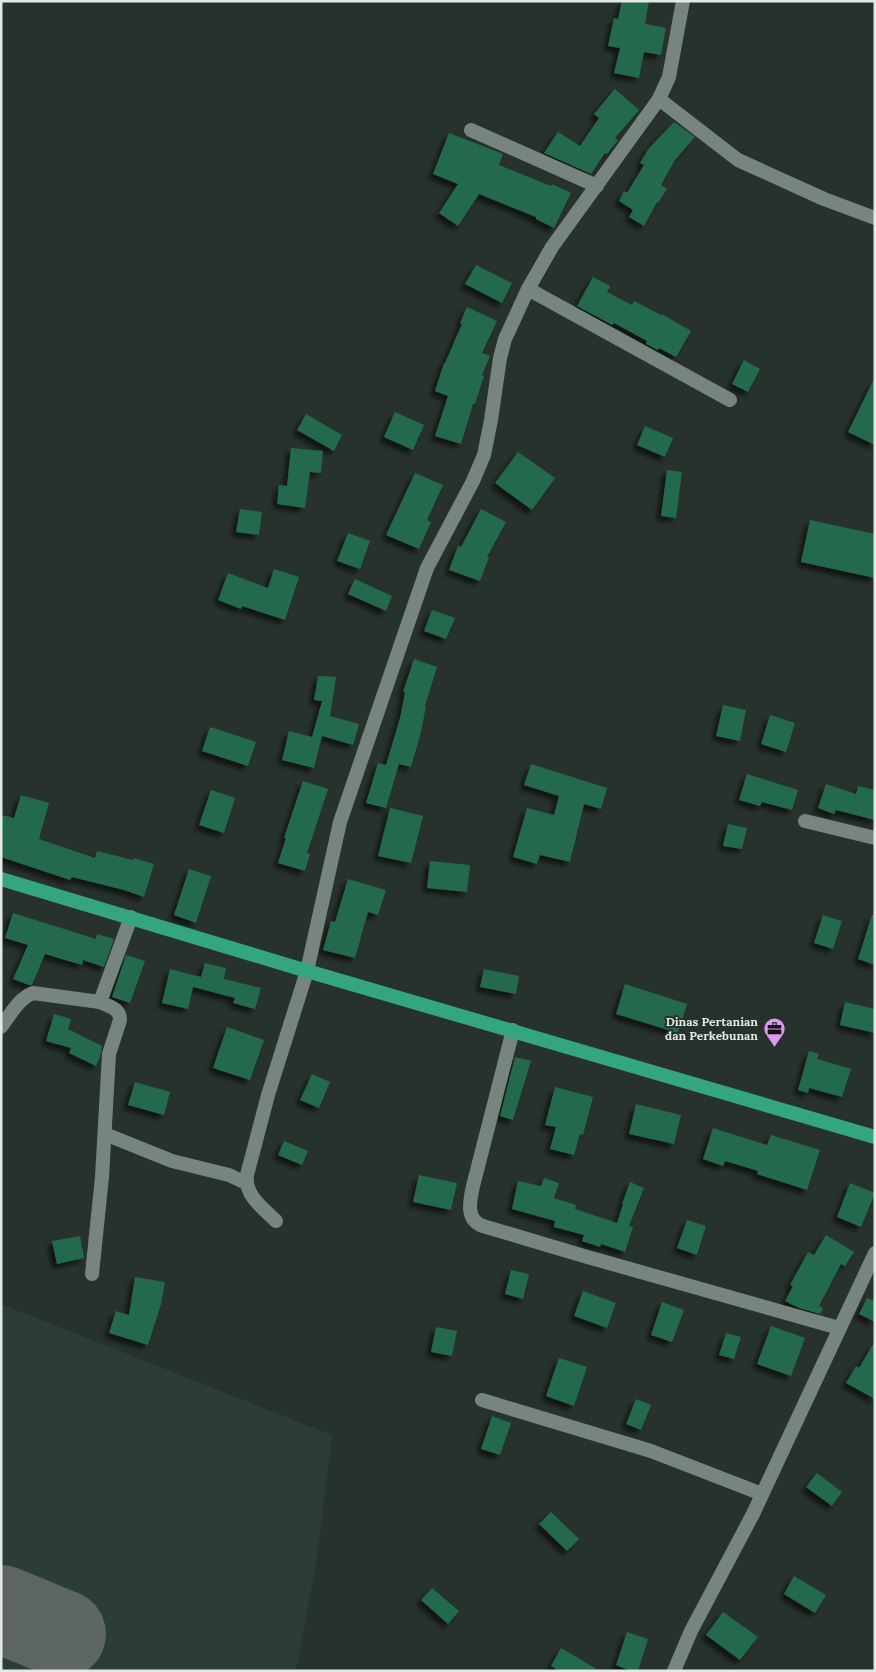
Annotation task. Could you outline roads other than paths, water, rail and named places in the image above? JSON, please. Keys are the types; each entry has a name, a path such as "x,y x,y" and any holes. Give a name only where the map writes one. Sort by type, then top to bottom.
{"highway":[{"path":"1,879 875,1137"}],"street":[{"path":"276,1221 251,1194 246,1183 268,1095 307,970 340,822 427,568 473,481 484,455 502,348 528,289 556,241 659,99 669,77 682,1"},
{"path":"659,99 738,160 824,199 875,218"},
{"path":"471,130 597,186"},
{"path":"528,289 730,400"},
{"path":"805,821 875,838"},
{"path":"100,1002 131,917"},
{"path":"1,1027 20,1001 26,995 34,993 100,1002 117,1010 120,1015 109,1054 105,1134 92,1274"},
{"path":"512,1030 473,1186 470,1206 474,1222 584,1256 839,1328"},
{"path":"105,1134 172,1161 229,1176 246,1183"},
{"path":"674,1671 690,1631 762,1494 875,1253"},
{"path":"482,1400 642,1448 762,1494"}],"place":[{"name":"Dinas Pertanian dan Perkebunan","path":"774,1048"}]}
